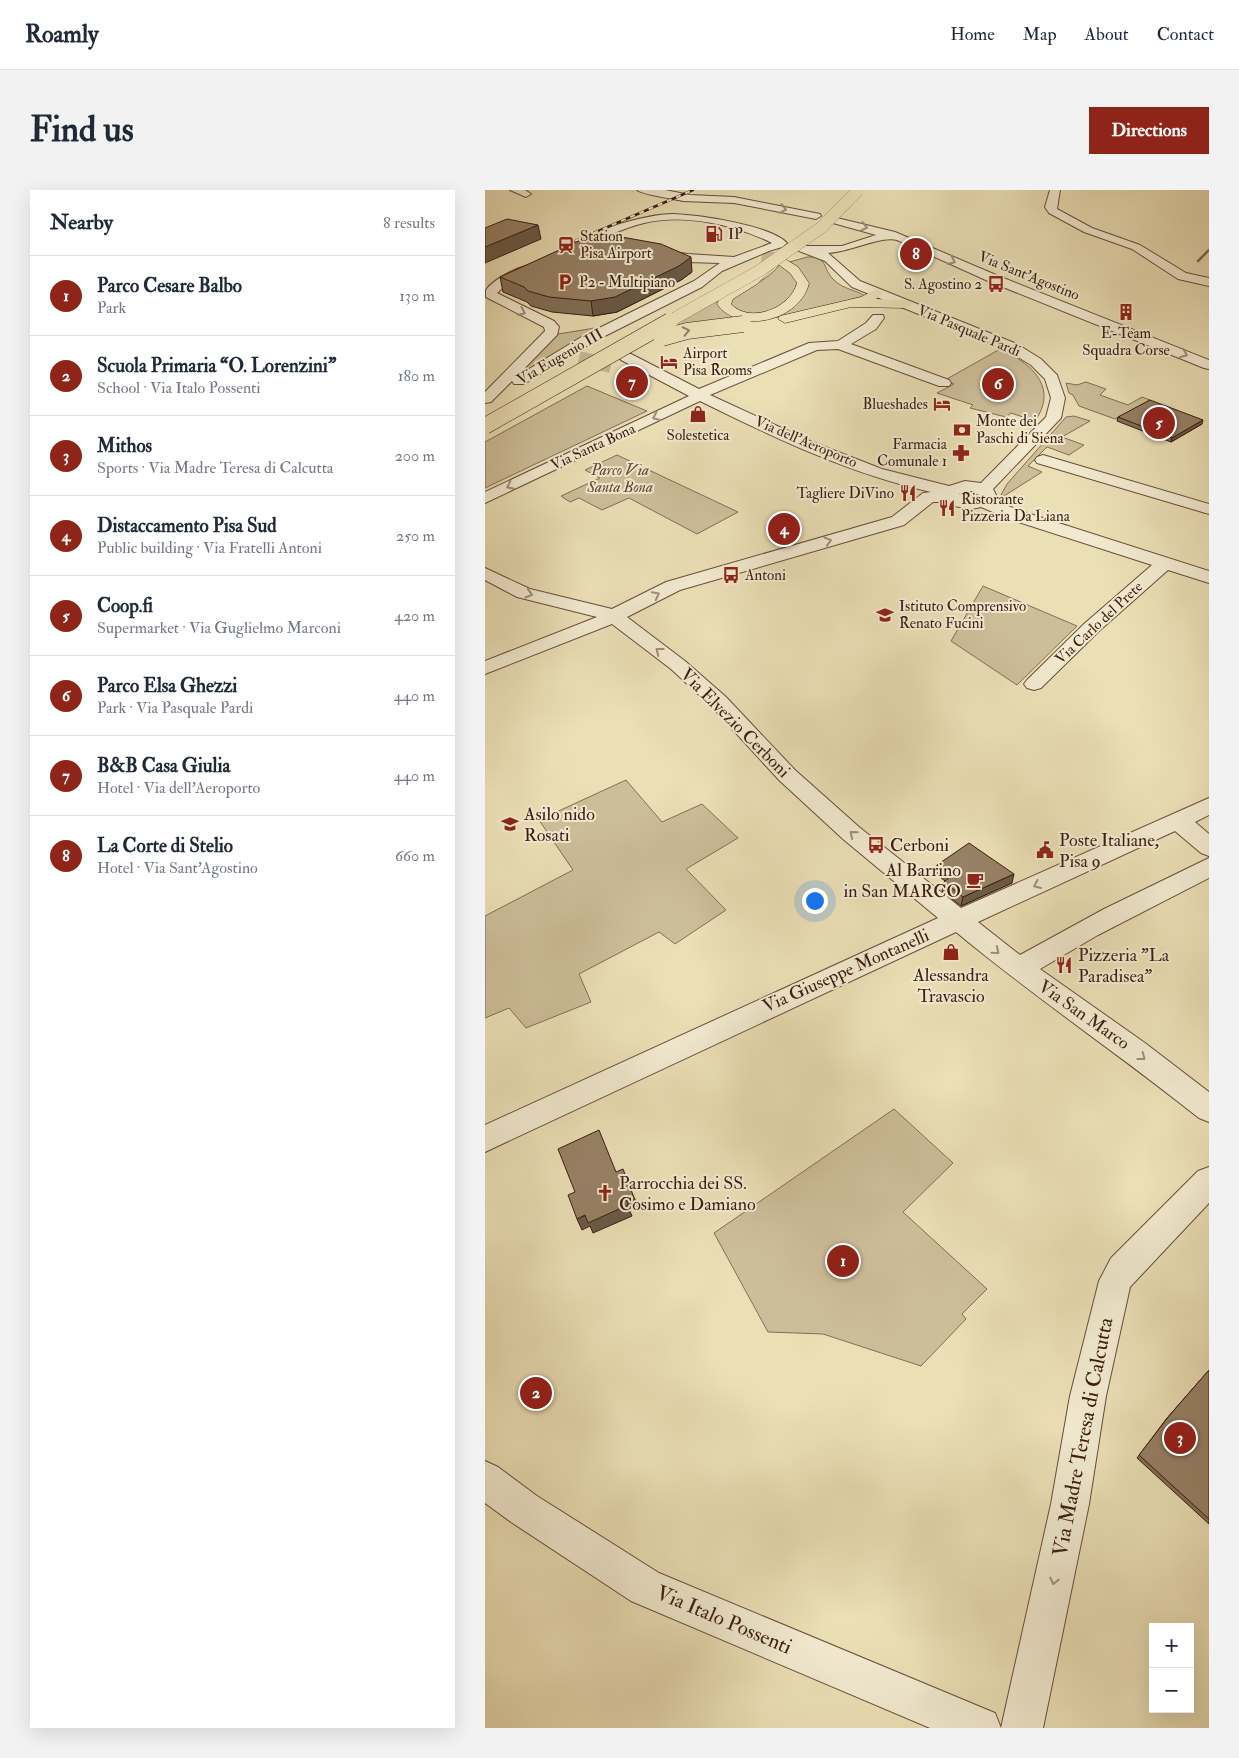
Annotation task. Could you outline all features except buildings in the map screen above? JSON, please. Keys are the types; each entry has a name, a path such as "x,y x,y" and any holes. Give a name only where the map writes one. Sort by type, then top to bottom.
{"highway":[{"path":"485,415 756,264 816,222 847,190"},
{"path":"485,427 694,309 772,252 822,227 858,190"},
{"path":"485,427 562,390 639,347 687,330 748,320 773,314 787,308 801,294 801,280 794,270 772,252"},
{"path":"772,252 753,281 729,295 724,301 725,307 730,311 748,320 785,319 865,300 877,293"},
{"path":"802,252 798,264 817,280"},
{"path":"785,319 802,312 815,300"},
{"path":"837,307 873,303 906,304"}],"street":[{"path":"642,190 690,219 754,232 772,252"},
{"path":"672,209 700,190"},
{"path":"1055,190 1050,208 1063,217 1088,230 1136,247 1186,277 1209,282"},
{"path":"485,399 516,366 543,342 553,329 541,320 494,298 489,292 496,285 577,247 610,239 639,222 707,197 738,200 816,216"},
{"name":"Via Sant'Agostino","path":"837,221 891,234 1048,302 1209,365"},
{"path":"643,248 701,259 738,260 772,252 837,249 860,245 891,234"},
{"path":"802,252 817,255 834,263 860,245"},
{"path":"701,259 708,271 707,276"},
{"name":"Via Eugenio III","path":"485,399 607,329 693,287 718,268 738,260"},
{"name":"Via Pasquale Pardi","path":"834,263 842,274 851,281 1015,349 1042,367 1054,382 1058,401 1053,418 983,496"},
{"path":"840,345 871,326 877,318"},
{"path":"600,347 597,341 607,329"},
{"path":"840,345 944,383"},
{"name":"Via Santa Bona","path":"485,498 690,401 699,394 814,346 840,345"},
{"path":"532,373 579,358"},
{"name":"Via dell'Aeroporto","path":"626,358 664,378 840,458 953,494"},
{"name":"Via dell'Aeroporto","path":"611,366 664,378"},
{"path":"1043,460 1209,509"},
{"path":"485,668 613,617 673,586 895,522 929,497 953,494 966,504 983,496 1015,515 1209,578"},
{"name":"Via Carlo del Prete","path":"1034,684 1091,628 1165,563"},
{"name":"Via Elvezio Cerboni","path":"485,572 523,593 584,606 613,617 685,671 742,724 787,775 805,792 851,833 958,921"},
{"name":"Via Giuseppe Montanelli","path":"485,1139 768,1006 1209,806"},
{"path":"1179,821 1209,847"},
{"path":"1019,969 1065,940 1209,867"},
{"name":"Via San Marco","path":"958,921 1019,969 1205,1098"},
{"name":"Via Madre Teresa di Calcutta","path":"1022,1728 1070,1504 1088,1396 1115,1281 1123,1269 1209,1181"},
{"name":"Via Italo Possenti","path":"485,1480 523,1509 645,1587 980,1728"}],"green space":[{"path":"807,257 814,257 822,261 830,276 838,283 865,296 796,315 695,327 651,338 712,304 766,278 779,265"},
{"path":"595,328 595,330 506,383 552,335"},
{"path":"1000,349 1022,361 1031,369 1043,387 1042,409 1035,421 1011,413 1006,417 970,408 973,405 937,393 954,384 945,380"},
{"path":"1086,382 1106,389 1100,395 1128,405 1142,397 1150,400 1115,419 1079,406 1073,395 1069,393 1066,383 1077,385"},
{"path":"587,386 647,411 485,488 485,442"},
{"path":"1074,416 1090,421 1062,437 1084,445 1069,455 1047,447 1028,466 1042,472 1004,496 1001,495 1007,484 1066,417"},
{"name":"Parco Via Santa Bona","path":"617,455 738,512 697,534 629,498 602,510 579,498 570,502 561,496 600,478 585,470"},
{"path":"983,586 1077,626 1017,685 951,641"},
{"path":"626,780 662,822 702,804 738,838 686,869 726,910 675,944 659,932 579,974 591,1002 526,1028 509,1008 485,1018 485,916 573,870 539,820"},
{"path":"894,1109 953,1163 903,1212 987,1289 962,1314 966,1319 921,1366 823,1334 768,1332 714,1233"}],"waterway":[{"path":"1198,261 1209,250"}],"tunnel":[{"path":"762,256 784,260"},
{"path":"579,358 611,366"}],"railway":[{"path":"566,245 693,190"}],"place":[{"name":"IP","path":"714,234"},
{"name":"Station Pisa Airport","path":"566,245"},
{"name":"La Corte di Stelio","path":"916,254"},
{"name":"P2 - Multipiano","path":"565,282"},
{"name":"S. Agostino 2","path":"996,284"},
{"name":"E-Team Squadra Corse","path":"1126,312"},
{"name":"Airport Pisa Rooms","path":"669,362"},
{"name":"B&B Casa Giulia","path":"632,382"},
{"name":"Parco Elsa Ghezzi","path":"998,384"},
{"name":"Blueshades","path":"942,404"},
{"name":"Solestetica","path":"698,414"},
{"name":"Coop.fi","path":"1159,423"},
{"name":"Monte dei Paschi di Siena","path":"962,430"},
{"name":"Farmacia Comunale 1","path":"961,453"},
{"name":"Tagliere DiVino","path":"908,493"},
{"name":"Ristorante Pizzeria Da Liana","path":"947,508"},
{"name":"Distaccamento Pisa Sud","path":"784,529"},
{"name":"Antoni","path":"731,575"},
{"name":"Istituto Comprensivo Renato Fucini","path":"885,615"},
{"name":"Asilo nido Rosati","path":"510,824"},
{"name":"Cerboni","path":"876,845"},
{"name":"Poste Italiane, Pisa 9","path":"1045,850"},
{"name":"Al Barrino in San MARCO","path":"975,880"},
{"name":"Alessandra Travascio","path":"951,952"},
{"name":"Pizzeria \"La Paradisea\"","path":"1064,965"},
{"name":"Parrocchia dei SS. Cosimo e Damiano","path":"605,1193"},
{"name":"Parco Cesare Balbo","path":"843,1261"},
{"name":"Scuola Primaria “O. Lorenzini”","path":"536,1393"},
{"name":"Mithos","path":"1180,1438"}]}
